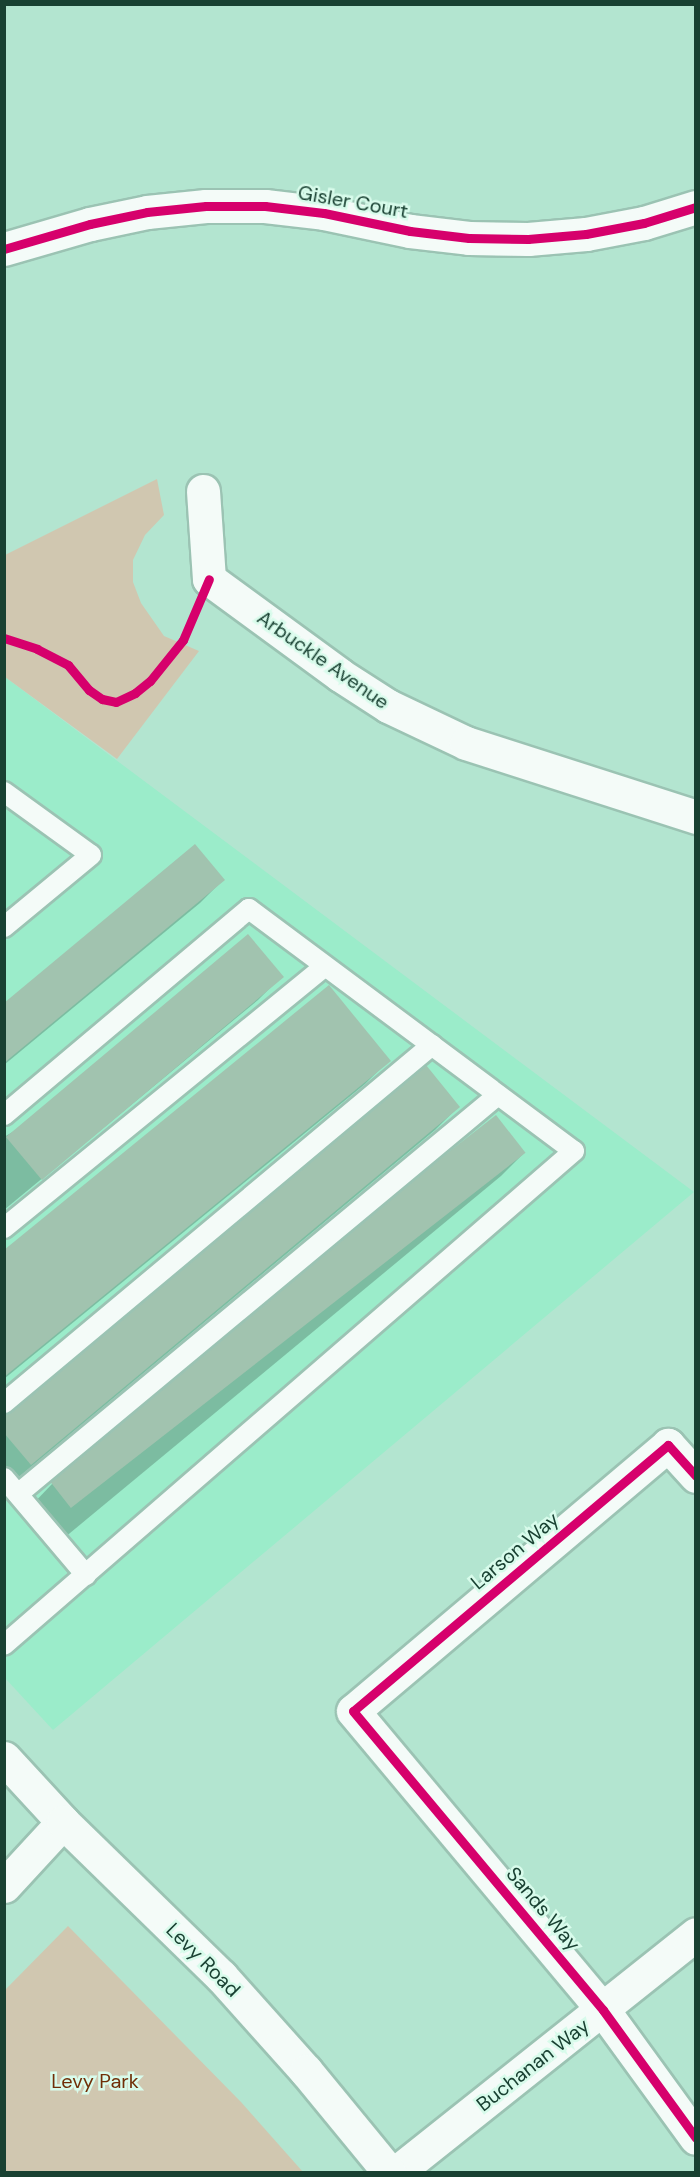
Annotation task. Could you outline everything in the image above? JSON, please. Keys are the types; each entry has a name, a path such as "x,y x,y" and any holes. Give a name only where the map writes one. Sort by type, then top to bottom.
{"street":[{"name":"Gisler Court","path":"4,249 90,224 147,212 206,206 265,206 324,213 410,231 469,238 528,239 586,234 644,223 696,207"},
{"name":"Arbuckle Avenue","path":"203,491 209,579 340,675 388,706 466,742 696,817"},
{"name":"Larson Way","path":"353,1711 668,1445 696,1476"},
{"name":"Sands Way","path":"353,1711 603,2010 696,2138"},
{"name":"Levy Road","path":"4,1758 63,1822 221,1976 306,2071 389,2172"},
{"path":"4,1886 63,1822"},
{"name":"Buchanan Way","path":"397,2172 696,1934"}],"lane":[{"path":"4,792 91,855 4,927"},
{"path":"4,1116 249,909 574,1151 4,1645"},
{"path":"4,1228 325,966"},
{"path":"4,1403 432,1045"},
{"path":"18,1494 498,1095"},
{"path":"4,1478 86,1575"}],"shaded area":[{"path":"5,677 694,1192 53,1730 5,1678"}],"green space":[{"path":"157,479 164,515 145,535 133,560 133,582 141,603 164,636 199,651 117,759 5,677 5,555"},
{"name":"Levy Park","path":"68,1926 241,2102 303,2172 5,2172 5,1990"}],"building":[{"path":"195,844 225,880 4,1063 4,1003"},
{"path":"248,934 284,977 42,1180 6,1137"},
{"path":"329,985 391,1061 4,1377 4,1250"},
{"path":"426,1065 460,1107 31,1465 4,1433 4,1417"},
{"path":"496,1115 526,1153 71,1508 41,1470"}],"cycle path":[{"path":"4,249 90,224 147,212 206,206 265,206 324,213 410,231 469,238 528,239 586,234 644,223 696,207"},
{"path":"4,638 37,649 68,665 89,690 102,699 116,702 135,693 150,681 183,640 209,579"},
{"path":"696,1476 668,1445 353,1711 603,2010 696,2138"}]}
